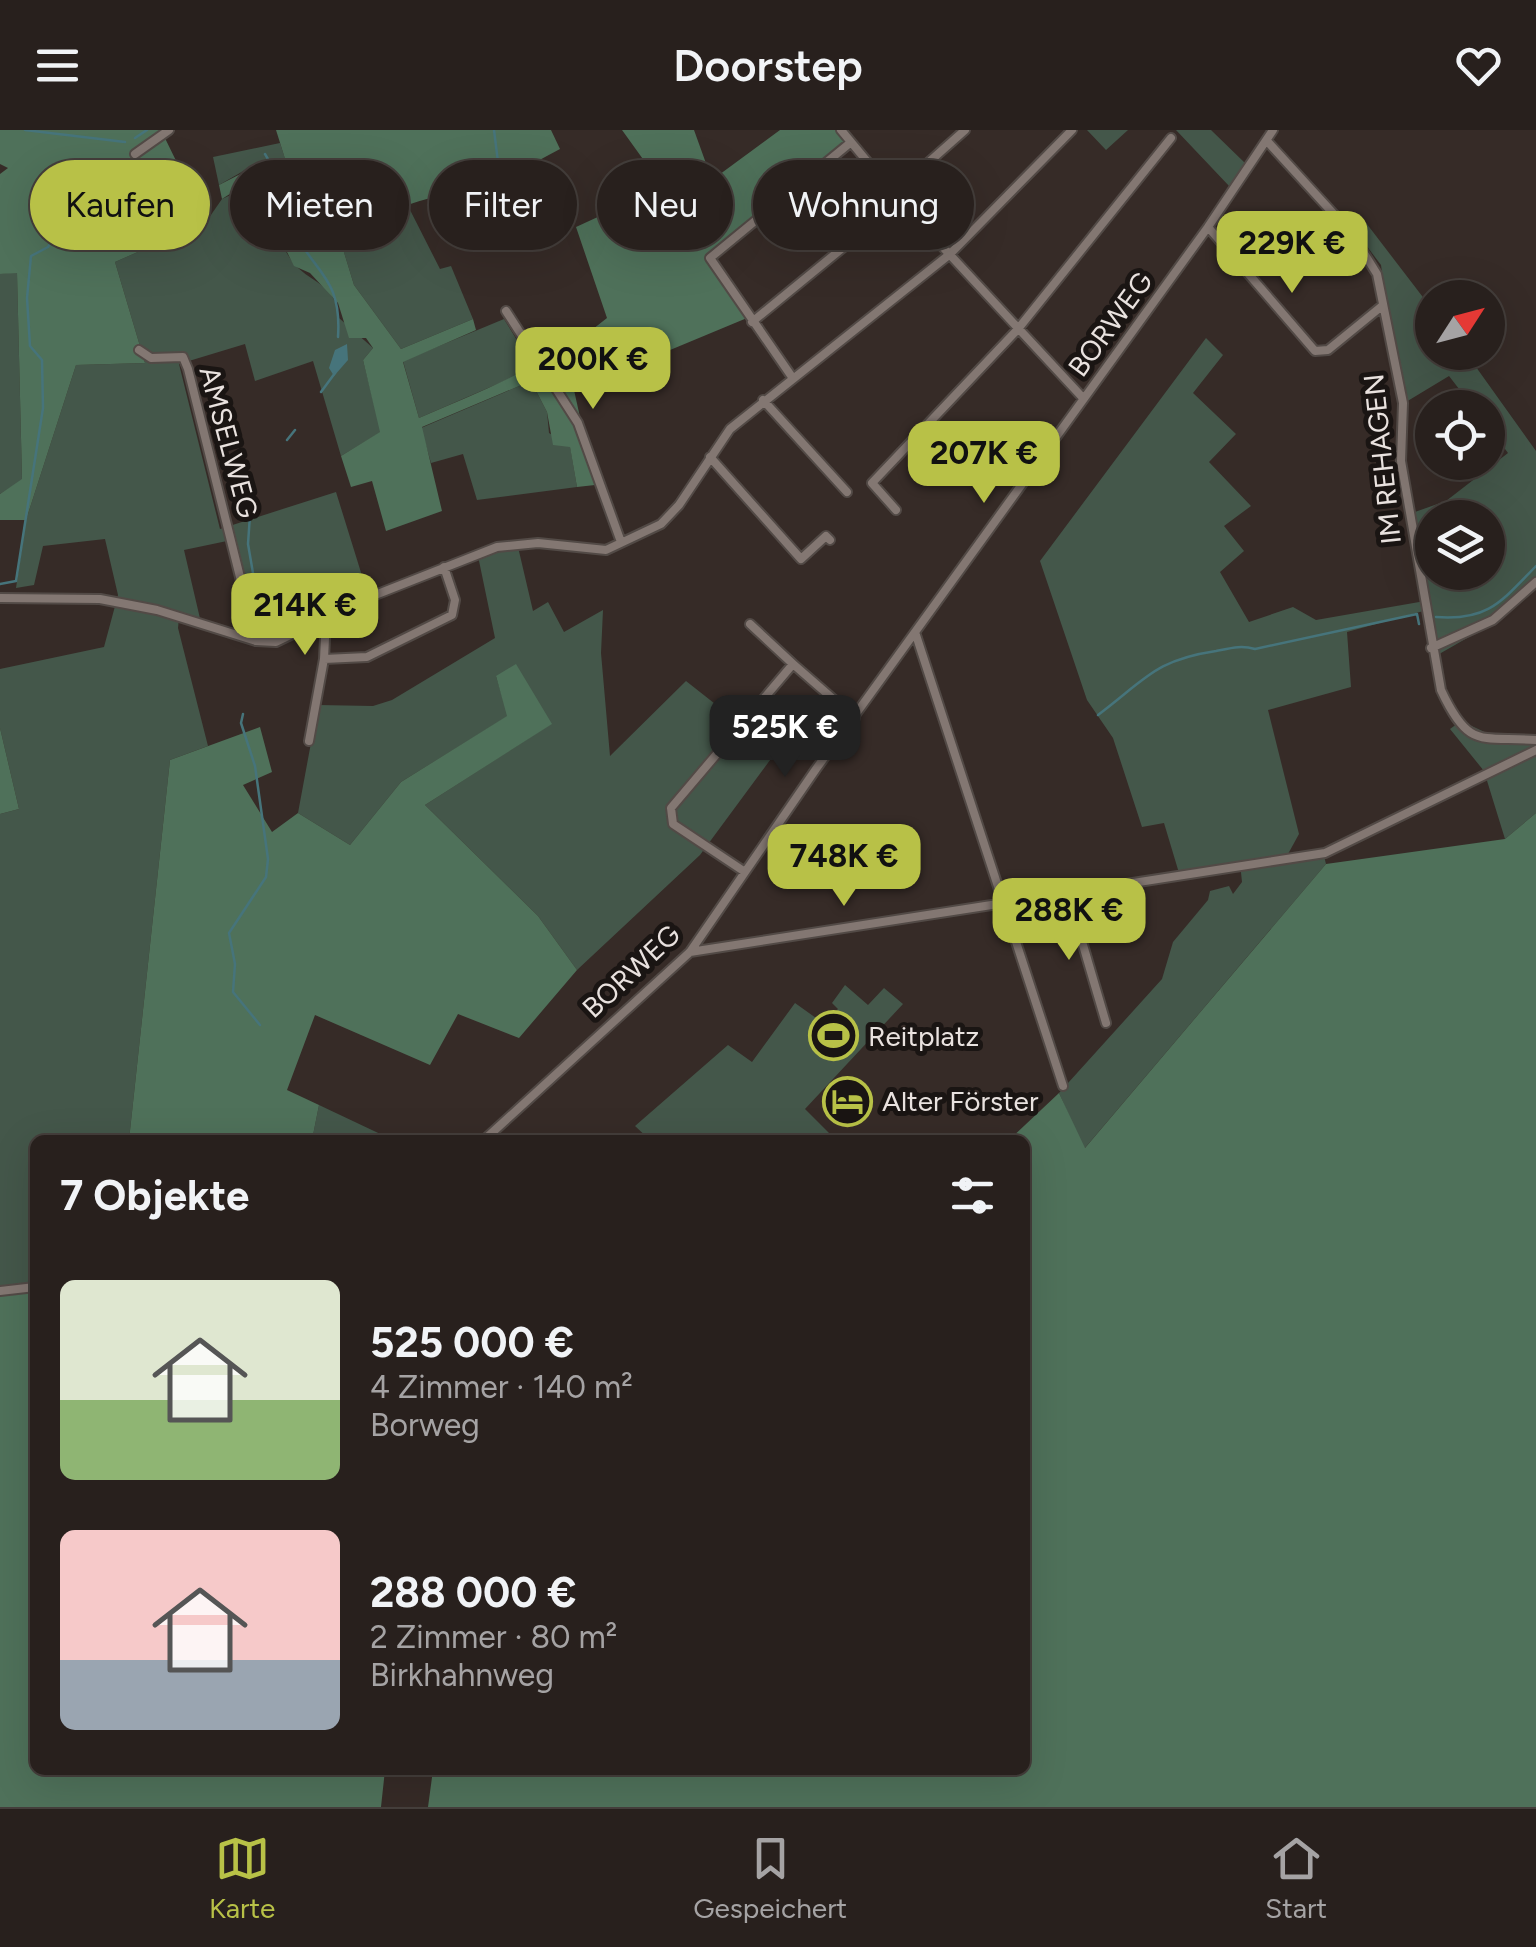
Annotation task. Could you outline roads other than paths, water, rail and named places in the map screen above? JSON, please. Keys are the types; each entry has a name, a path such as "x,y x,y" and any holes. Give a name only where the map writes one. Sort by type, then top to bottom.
{"street":[{"path":"136,154 169,130"},
{"path":"841,130 865,160"},
{"path":"934,160 964,130"},
{"name":"BORWEG","path":"489,1135 690,952 1208,227 1273,130"},
{"path":"0,598 100,599 157,610 256,641 276,642 326,616 444,567 515,544 606,550 668,517 730,429 950,254 1065,132"},
{"path":"896,510 872,483 1018,329 1172,138"},
{"name":"IM REHAGEN","path":"1267,140 1335,214 1372,264 1403,403 1400,461 1442,690 1460,724 1486,741 1536,740"},
{"path":"792,376 710,258 850,143"},
{"path":"1300,256 1335,214"},
{"path":"1208,227 1316,351 1328,350 1382,306"},
{"path":"752,322 836,250"},
{"path":"946,250 1083,398"},
{"path":"506,311 578,423 622,542"},
{"name":"AMSELWEG","path":"139,350 150,358 183,357 188,368 256,641"},
{"path":"763,400 847,492"},
{"path":"710,457 802,558 826,536 830,540"},
{"path":"324,659 367,657 452,615 456,600 444,567"},
{"path":"1432,648 1494,620 1536,582"},
{"path":"309,742 324,659 326,616"},
{"path":"750,624 854,718"},
{"path":"916,635 1062,1086"},
{"path":"745,872 673,824 669,815 793,664"},
{"path":"690,952 1325,852 1536,750"},
{"path":"1068,894 1106,1022"},
{"path":"0,1290 30,1288"}],"water":[{"path":"347,344 348,360 334,376 329,368 335,350"}],"waterway":[{"path":"25,130 125,142"},
{"path":"135,138 147,130"},
{"path":"494,130 498,160"},
{"path":"265,154 291,226 331,288 336,301 338,337"},
{"path":"0,584 16,581 43,408 42,360 30,346 27,298 31,256 42,250"},
{"path":"321,392 335,373"},
{"path":"287,440 295,430"},
{"path":"250,515 248,544 260,614"},
{"path":"1436,617 1469,616 1492,607 1536,566"},
{"path":"1098,715 1152,673 1195,655 1236,647 1255,649 1417,614 1419,624"},
{"path":"243,714 241,723 255,766 268,859 266,877 229,933 235,964 233,992 260,1025"}],"place":[{"name":"Reitplatz","path":"833,1036"},
{"name":"Alter Förster","path":"847,1101"}]}
